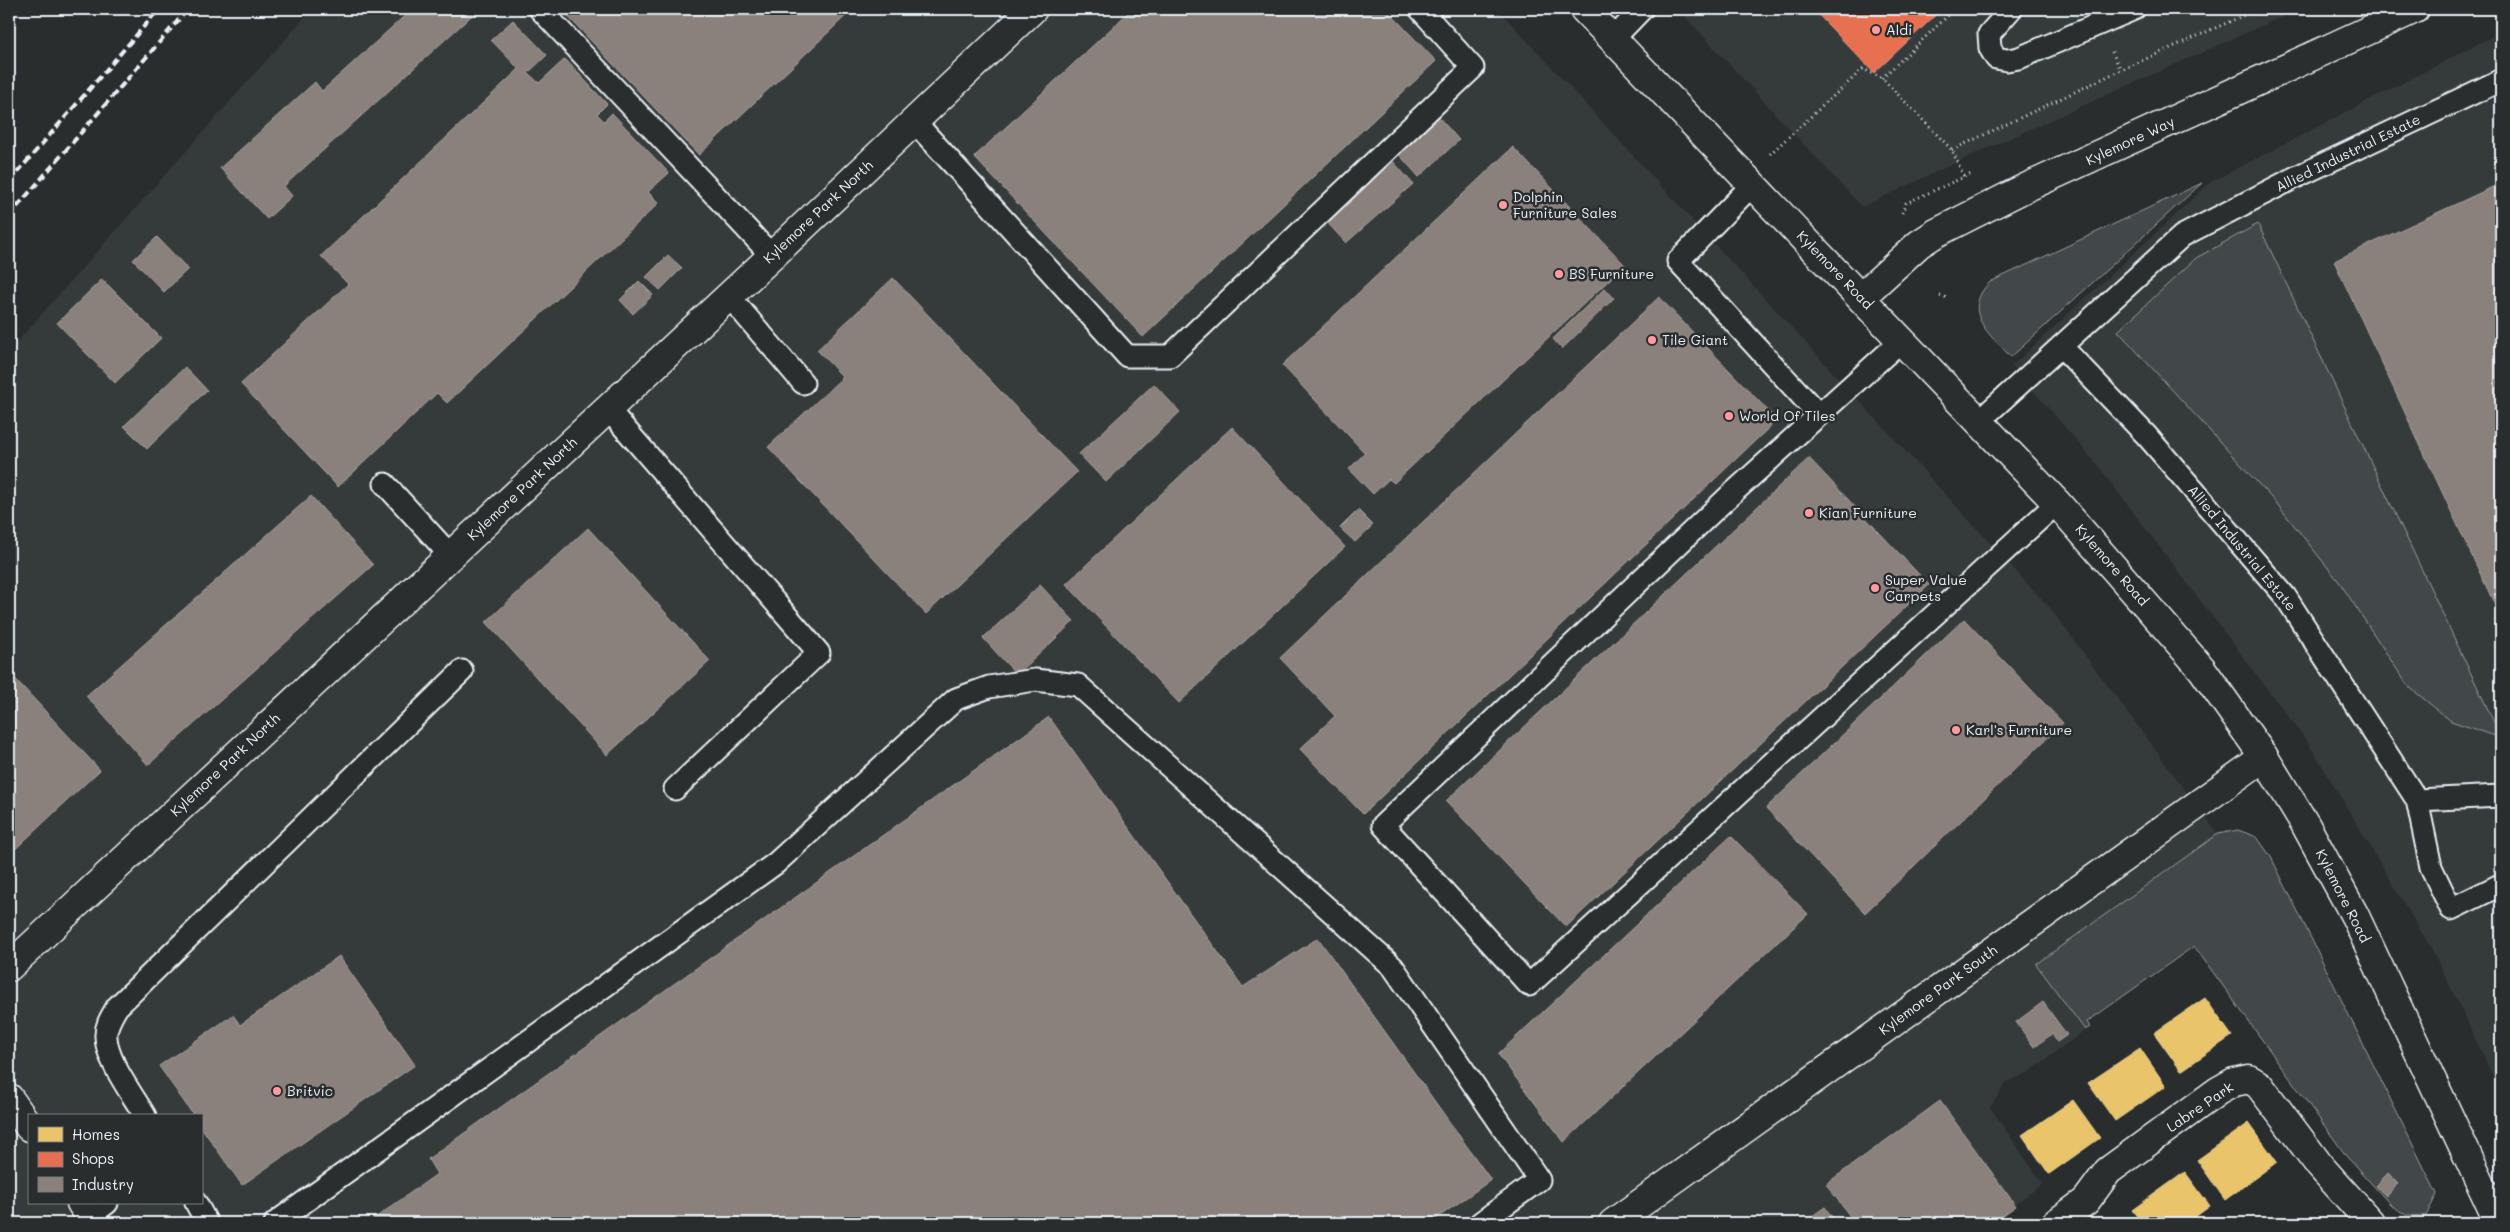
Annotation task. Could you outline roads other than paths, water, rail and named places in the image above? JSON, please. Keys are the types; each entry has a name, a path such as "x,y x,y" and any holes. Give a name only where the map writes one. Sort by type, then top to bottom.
{"street":[{"name":"Kylemore Park North","path":"9,967 772,256 1033,9"},
{"name":"Kylemore Road","path":"1584,9 2057,503 2202,669 2264,757 2305,824 2356,916 2494,1222"},
{"name":"Kylemore Way","path":"1861,297 1919,244 1936,233 2021,190 2415,9"},
{"name":"Kylemore Park South","path":"1613,1223 2264,757"},
{"name":"Labre Park","path":"2056,1223 2086,1201 2108,1171 2218,1091 2234,1082 2248,1079 2258,1085 2320,1166 2371,1223"},
{"path":"9,1098 28,1126"}],"lane":[{"path":"540,9 772,256"},
{"path":"914,121 1127,356 1170,356 1473,68 1420,9"},
{"path":"1613,39 1642,9"},
{"path":"2011,9 1989,34 1990,48 1996,58 2007,60 2019,58 2134,9"},
{"name":"Allied Industrial Estate","path":"1980,421 2182,236 2294,178 2501,80"},
{"path":"1749,181 1678,261 1819,415"},
{"path":"729,296 803,383"},
{"path":"1902,340 1726,499 1383,825 1529,985 2057,503"},
{"name":"Allied Industrial Estate","path":"2061,346 2147,436 2285,596 2417,800"},
{"path":"608,409 819,653 675,789"},
{"path":"385,484 450,555"},
{"path":"144,1114 109,1053 106,1036 109,1020 117,1007 462,671"},
{"path":"275,1223 776,864 956,700 989,687 1035,680 1078,685 1393,966 1539,1180 1480,1223"},
{"path":"2498,886 2451,909 2431,867 2417,800 2501,796"},
{"path":"197,1204 207,1223"}],"railway":[{"path":"9,182 159,9"},
{"path":"9,216 188,9"}],"place":[{"name":"Aldi","path":"1876,30"},
{"name":"Dolphin Furniture Sales","path":"1503,205"},
{"name":"BS Furniture","path":"1559,274"},
{"name":"Tile Giant","path":"1652,340"},
{"name":"World Of Tiles","path":"1729,416"},
{"name":"Kian Furniture","path":"1809,513"},
{"name":"Super Value Carpets","path":"1875,588"},
{"name":"Karl's Furniture","path":"1956,730"},
{"name":"Britvic","path":"277,1091"}]}
